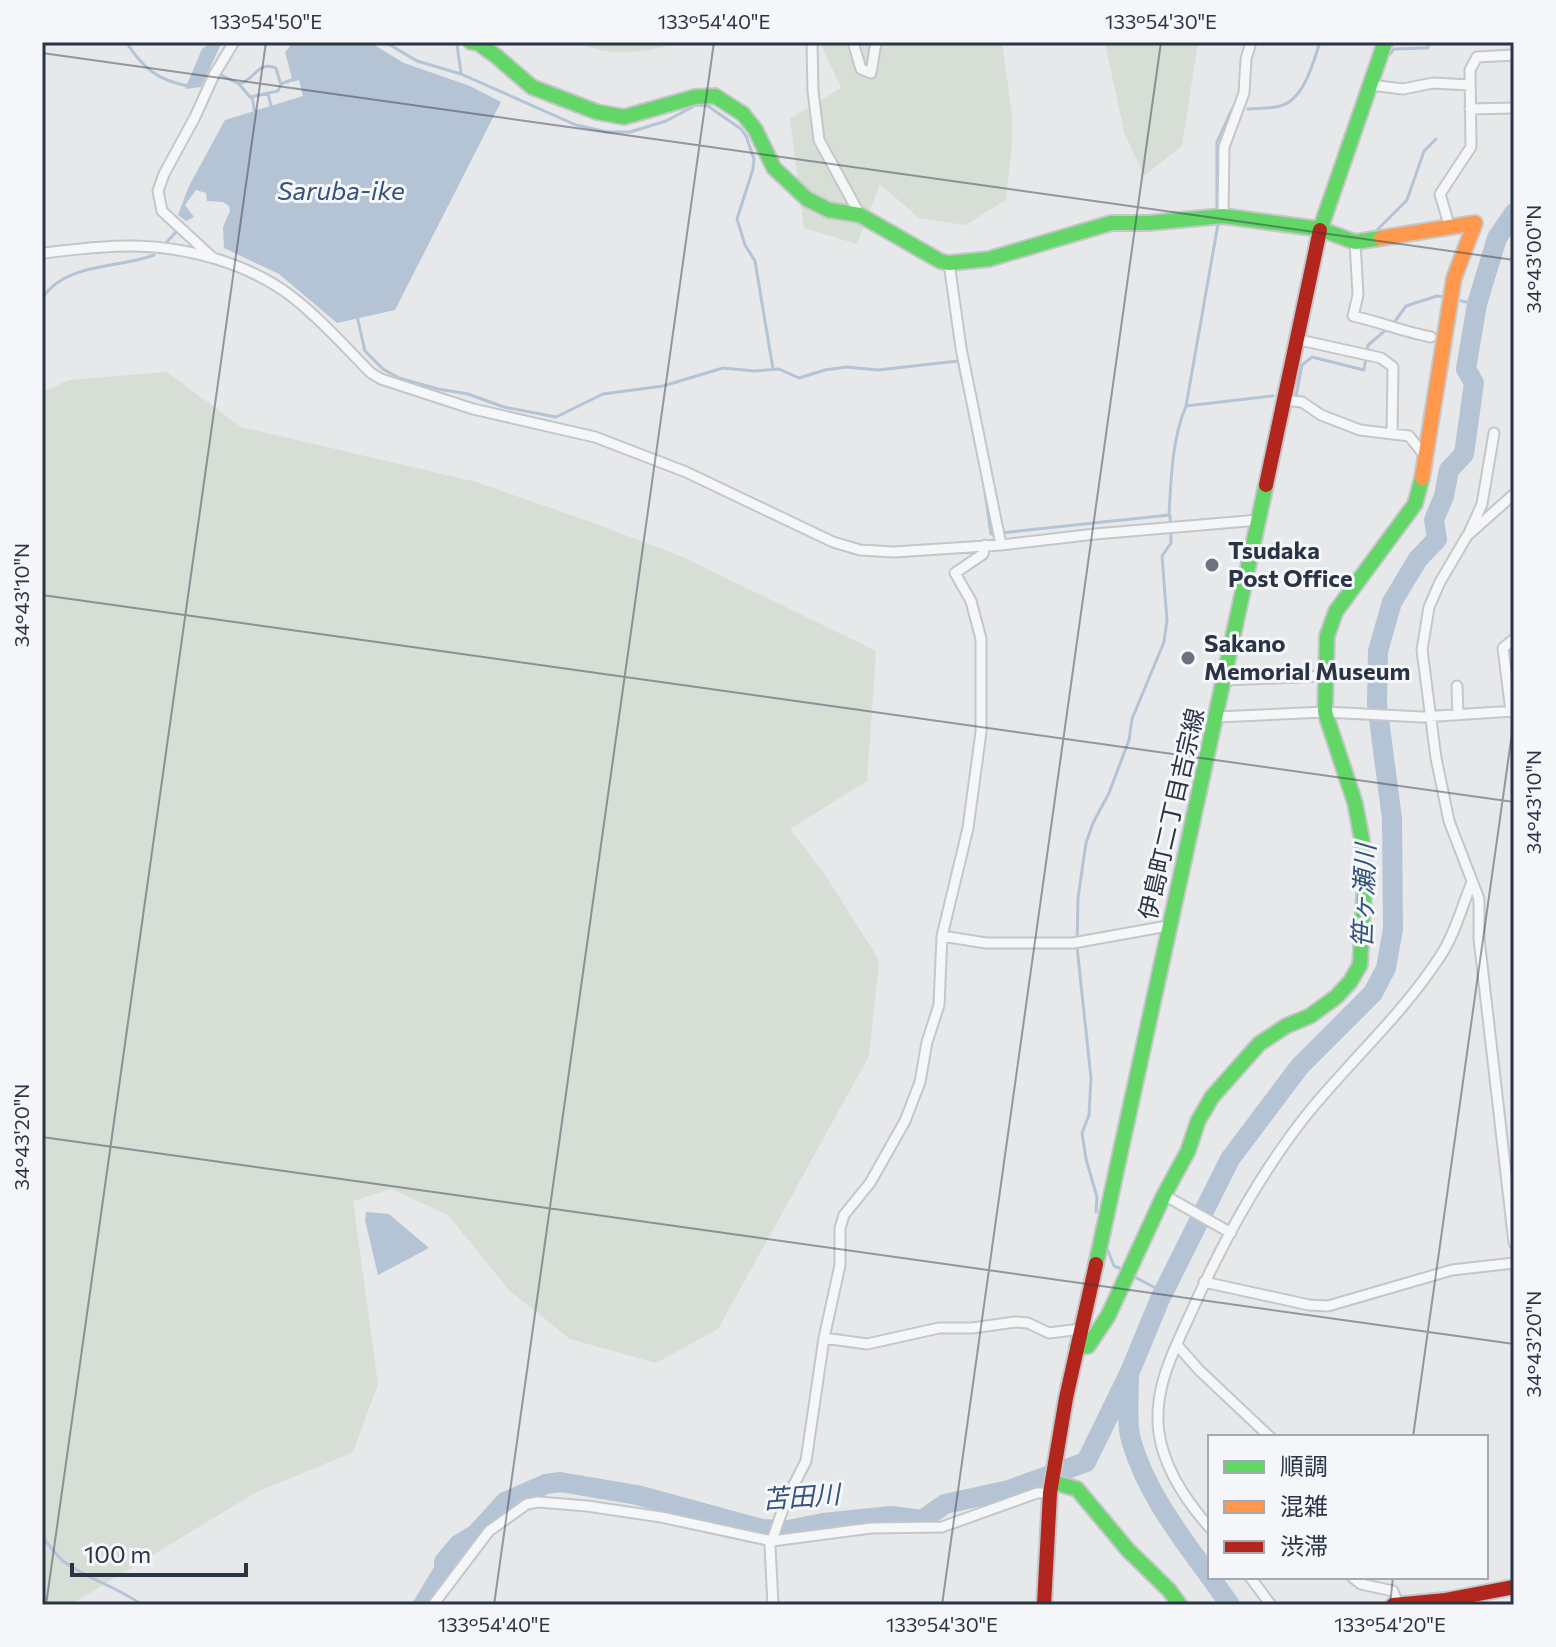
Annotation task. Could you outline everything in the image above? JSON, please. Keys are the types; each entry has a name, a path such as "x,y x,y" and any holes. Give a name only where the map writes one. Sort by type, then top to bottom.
{"street":[{"path":"213,258 162,211 158,191 215,73 234,42"},
{"path":"471,42 478,43 496,56 532,87 597,112 624,117 695,97 715,96 743,114 755,129 774,168 807,199 829,210 860,215 940,261 949,263 989,259 1111,223 1223,216 1320,229 1355,242 1475,223 1454,278 1421,484 1415,504 1336,611 1327,636 1325,712 1355,803 1362,840 1365,880 1360,965 1336,997 1310,1016 1286,1026 1259,1044 1233,1071 1198,1121 1188,1151 1108,1316 1088,1346 1077,1347"},
{"path":"812,42 813,91 819,140 860,215"},
{"path":"853,42 861,69 871,73 876,42"},
{"path":"1223,216 1224,147 1244,93 1246,59 1251,42"},
{"name":"伊島町二丁目吉宗線","path":"1044,1605 1051,1487 1077,1347 1217,717 1295,339 1320,229 1385,42"},
{"path":"1450,228 1440,194 1471,147 1470,70 1477,57 1514,55"},
{"path":"1370,85 1403,89 1433,83 1470,85"},
{"path":"1470,109 1514,108"},
{"path":"1355,242 1358,295 1353,316 1431,337"},
{"path":"42,253 135,246 213,258 252,272 276,285 371,373 395,386 499,416 595,437 686,472 746,503 847,547 885,553 985,545 999,537 1259,520"},
{"path":"949,263 961,348 999,537"},
{"path":"1295,339 1381,358 1393,367 1392,434"},
{"path":"1283,400 1302,402 1321,415 1352,428 1409,436 1421,451 1426,452"},
{"path":"1494,433 1482,504 1429,607 1422,650 1426,717 1449,821 1479,899 1479,939 1514,1243"},
{"path":"1467,536 1514,494"},
{"path":"773,1605 773,1538 786,1500 806,1461 824,1338 840,1265 839,1242 844,1215 870,1183 905,1121 920,1082 927,1042 939,1005 942,936 968,828 981,732 981,639 971,601 955,573 983,554 985,545"},
{"path":"1217,717 1325,712 1426,717 1513,712 1503,648 1514,639"},
{"path":"1225,680 1324,676"},
{"path":"1457,686 1458,715"},
{"path":"1208,1525 1164,1457 1158,1407 1162,1381 1228,1231 1275,1156 1310,1111 1391,1024 1443,953 1472,882"},
{"path":"942,936 986,943 1076,943 1169,928"},
{"path":"1164,1195 1228,1231"},
{"path":"1204,1282 1309,1305 1328,1306 1452,1270 1514,1263"},
{"path":"824,1338 867,1344 939,1328 972,1328 1015,1322 1028,1323 1049,1333 1081,1329"},
{"path":"1177,1345 1268,1435"},
{"path":"433,1605 489,1531 527,1504 587,1506 773,1538 871,1528 942,1527 1051,1487 1077,1489 1180,1605"},
{"path":"1252,1579 1271,1605"},
{"path":"1355,1579 1361,1584 1393,1591 1396,1604 1446,1600 1514,1587"}],"shaded area":[{"path":"579,42 681,42 656,49 616,52 603,51"},
{"path":"820,42 1002,42 1012,115 1006,200 965,225 919,218 880,184 857,244 804,228 790,119 841,88"},
{"path":"1105,42 1198,42 1182,146 1144,176 1124,132"},
{"path":"167,372 241,427 476,482 591,522 685,558 876,651 867,781 790,829 826,876 879,960 869,1056 718,1329 656,1363 570,1339 509,1290 448,1215 391,1189 353,1201 378,1384 353,1452 255,1493 70,1605 42,1605 42,392 69,380"}],"water":[{"path":"211,42 222,42 201,87 185,89 202,49"},
{"name":"Saruba-ike","path":"294,42 369,42 404,63 470,86 501,102 395,310 337,323 279,274 224,248 223,227 229,206 223,202 207,201 206,193 196,190 185,205 194,217 186,221 178,215 189,186 225,120 303,96 299,80 293,82 285,52"},
{"path":"366,1212 389,1214 429,1248 378,1275 365,1220"}],"waterway":[{"path":"126,42 152,72 188,86"},
{"path":"385,42 417,61 461,74 576,125 607,132 630,132 666,121 696,105 708,106 741,129 754,159 737,219 745,245 755,261 773,369"},
{"path":"1248,109 1280,106 1295,96 1311,70 1320,42"},
{"path":"1389,55 1394,49 1428,48 1428,42"},
{"path":"457,45 461,73"},
{"path":"239,84 261,68 270,66 276,68 280,82"},
{"path":"207,68 239,84 250,97 278,91 281,84 294,79"},
{"path":"268,94 272,110"},
{"path":"252,97 255,113"},
{"path":"1217,207 1217,142 1232,109 1235,109"},
{"path":"1377,230 1407,200 1424,151 1436,139"},
{"name":"笹ヶ瀬川","path":"423,1605 444,1570 444,1562 459,1544 476,1534 505,1502 546,1484 560,1482 637,1495 762,1529 788,1530 891,1516 922,1520 945,1504 1009,1490 1086,1462 1129,1374 1160,1299 1230,1159 1300,1066 1373,993 1386,968 1393,929 1392,819 1377,704 1378,651 1392,602 1418,559 1437,539 1434,520 1444,496 1449,470 1464,454 1474,383 1466,369 1477,304 1497,238 1514,213"},
{"path":"1186,406 1218,224 1229,223"},
{"path":"163,246 176,232"},
{"path":"42,298 52,286 79,272 154,255"},
{"path":"1393,324 1406,306 1437,296 1445,297"},
{"path":"1461,301 1477,304"},
{"path":"357,316 365,351 383,369 399,378 468,394 504,407 556,417 603,394 663,386 723,368 754,371 779,369 799,378 846,367 878,370 958,361 967,400"},
{"path":"1292,396 1296,396 1302,365 1312,357 1364,370 1368,345 1387,329"},
{"path":"983,478 991,534 1169,515 1175,445 1186,406 1273,396"},
{"path":"1096,1212 1097,1197 1082,1133 1089,1115 1091,1078 1077,947 1078,898 1086,843 1109,793 1129,740 1132,719 1164,642 1167,620 1162,556 1171,543 1170,516"},
{"path":"1108,1251 1114,1266 1119,1268"},
{"path":"1131,1275 1163,1292"},
{"name":"笹ヶ瀬川","path":"1129,1378 1129,1425 1139,1463 1161,1506 1208,1574"},
{"path":"42,1536 63,1561 142,1605"},
{"name":"笹ヶ瀬川","path":"1212,1579 1230,1605"}],"traffic: fast":[{"path":"471,42 478,43 496,56 532,87 597,112 624,117 695,97 715,96 743,114 755,129 774,168 807,199 829,210 860,215 940,261 949,263 989,259 1111,223 1223,216 1320,229 1355,242 1381,238"},
{"path":"1320,230 1385,42"},
{"path":"1077,1347 1088,1346 1108,1316 1212,1097 1259,1044 1286,1026 1310,1016 1336,997 1360,965 1365,880 1362,840 1355,803 1325,712 1327,636 1336,611 1415,504 1422,478"},
{"path":"1096,1264 1266,485"},
{"path":"1052,1482 1077,1489 1180,1605"}],"traffic: slow":[{"path":"1381,238 1475,223 1454,278 1422,478"}],"traffic: jam":[{"path":"1266,485 1320,230"},
{"path":"1044,1605 1050,1493 1066,1398 1096,1264"},
{"path":"1393,1605 1446,1600 1514,1587"}],"place":[{"name":"Tsudaka Post Office","path":"1212,565"},
{"name":"Sakano Memorial Museum","path":"1188,658"}],"water label":[{"name":"苫田川","path":"801,1497"}]}
